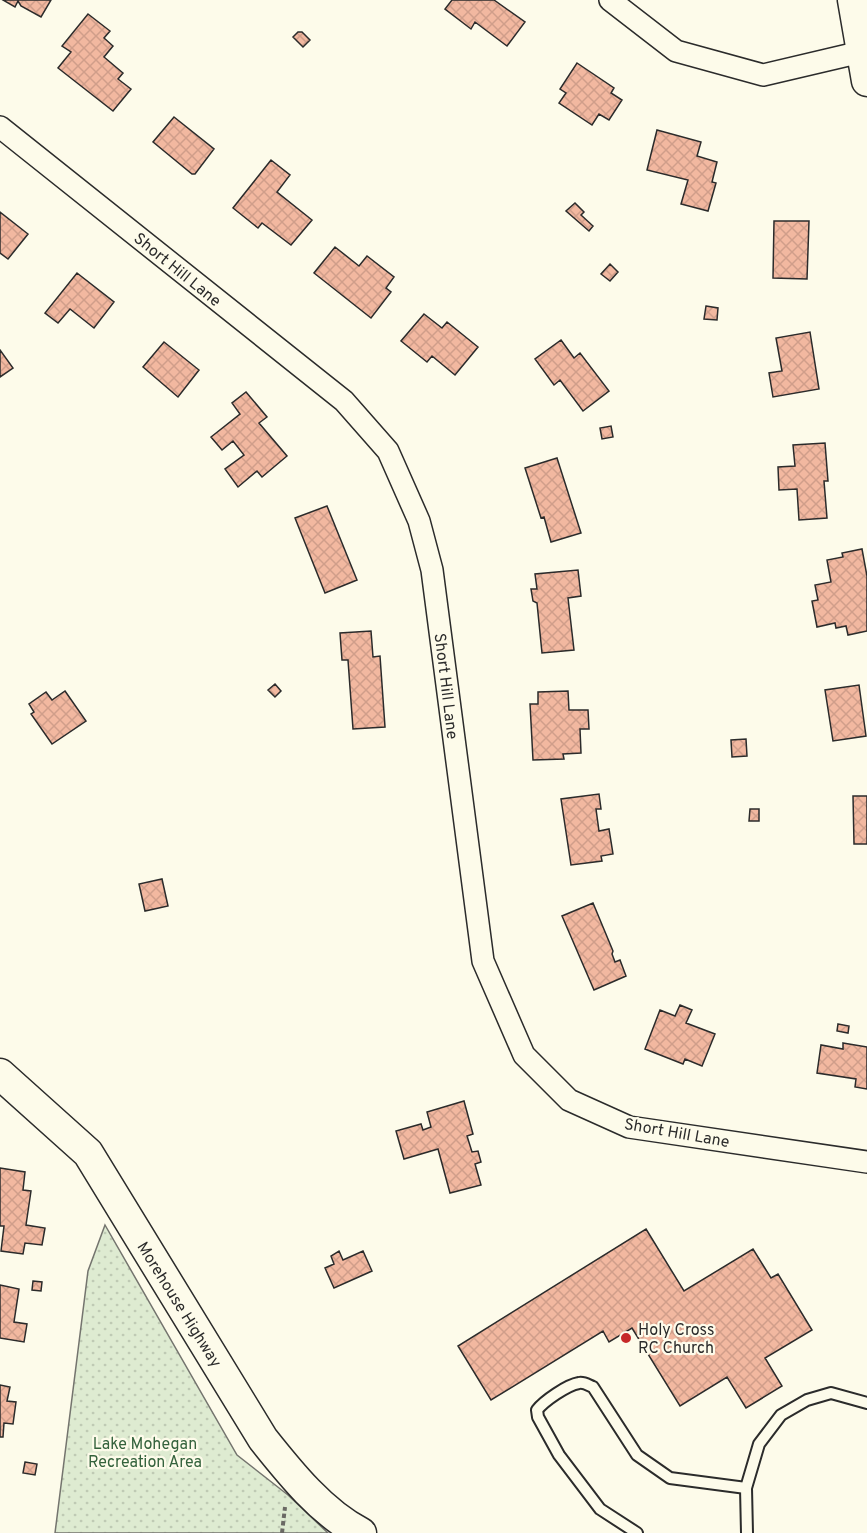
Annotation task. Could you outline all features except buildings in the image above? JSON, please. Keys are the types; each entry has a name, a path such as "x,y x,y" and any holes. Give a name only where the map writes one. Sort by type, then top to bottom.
{"street":[{"path":"610,0 676,51 763,75 861,51"},
{"path":"853,0 867,81"},
{"name":"Short Hill Lane","path":"0,127 344,401 388,451 419,521 432,570 483,961 524,1055 569,1100 629,1127 867,1162"},
{"name":"Morehouse Highway","path":"0,1074 88,1153 263,1438 290,1473 343,1524 361,1533"}],"lane":[{"path":"636,1533 600,1509 560,1455 538,1417 537,1410 543,1403 574,1385 582,1382 593,1387 637,1455 670,1478 746,1488"},
{"path":"747,1533 746,1488 759,1444 781,1415 807,1400 831,1393 867,1403"}],"green space":[{"name":"Lake Mohegan Recreation Area","path":"105,1225 237,1455 288,1495 328,1533 55,1533 88,1271"}],"place":[{"name":"Holy Cross RC Church","path":"626,1338"}]}
